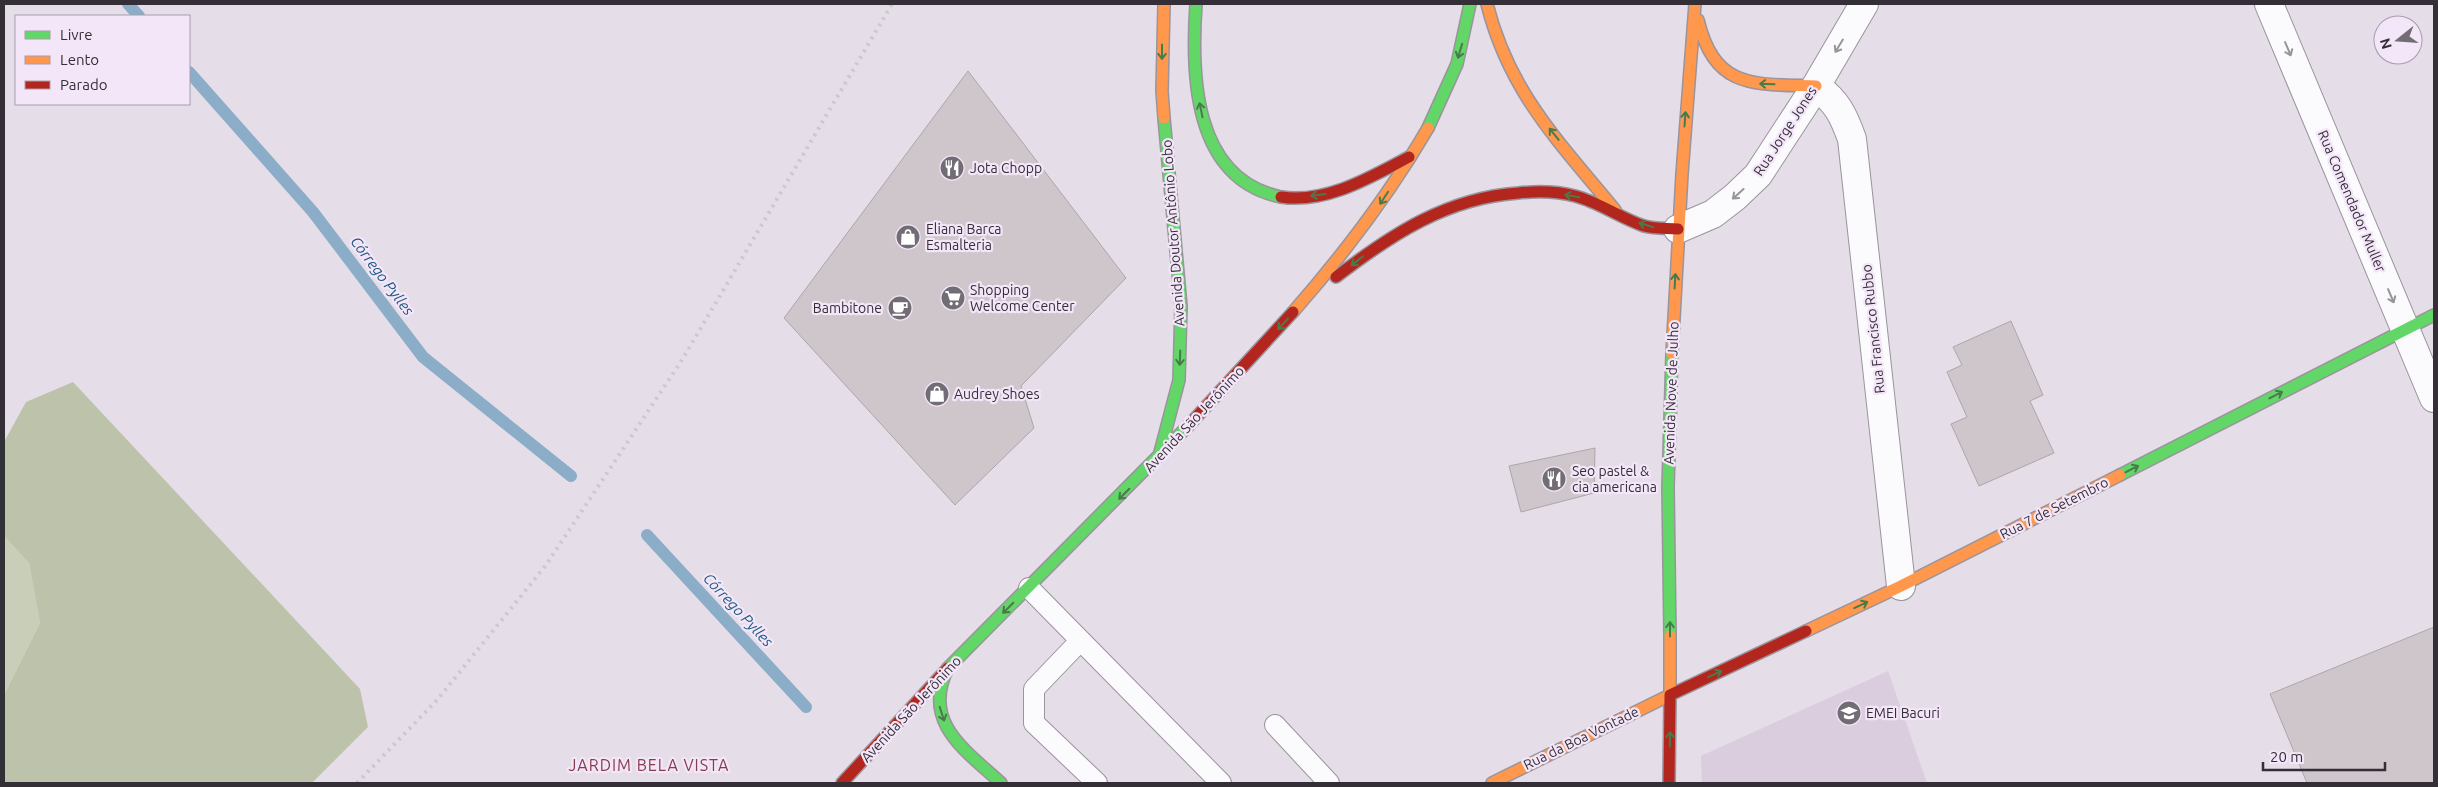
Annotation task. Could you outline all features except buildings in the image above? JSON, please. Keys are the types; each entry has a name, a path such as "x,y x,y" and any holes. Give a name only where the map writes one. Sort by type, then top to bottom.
{"main road":[{"name":"Avenida Doutor Antônio Lobo","path":"1158,460 1179,380 1182,306 1162,91 1164,4"},
{"path":"1196,4 1195,81 1204,123 1217,153 1237,176 1263,193 1294,198 1329,194 1362,182 1410,156"},
{"name":"Avenida São Jerônimo","path":"842,783 948,668 1158,460 1301,304 1375,212 1430,123 1451,81 1465,36 1470,4"},
{"path":"1487,4 1501,56 1521,93 1617,213"},
{"path":"1695,4 1699,28 1706,50 1717,65 1732,76 1753,84 1816,86"},
{"name":"Avenida Nove de Julho","path":"1669,783 1669,459 1678,229 1695,4"},
{"path":"1301,304 1387,238 1433,212 1475,197 1508,192 1545,191 1580,197 1654,228 1678,229"},
{"name":"Rua 7 de Setembro","path":"1670,695 1901,586 2434,314"},
{"path":"948,668 940,686 938,704 944,721 954,738 1001,783"},
{"name":"Rua da Boa Vontade","path":"1492,783 1670,695"},
{"path":"866,777 878,742"}],"street":[{"name":"Rua Jorge Jones","path":"1678,229 1713,214 1735,197 1758,175 1816,86 1864,4"},
{"name":"Rua Comendador Muller","path":"2270,4 2434,398"},
{"name":"Rua Francisco Rubbo","path":"1816,86 1832,99 1844,116 1852,139 1901,586"}],"lane":[{"path":"1029,588 1221,783"},
{"path":"1080,641 1034,689 1034,723 1096,783"},
{"path":"1275,725 1328,783"}],"shaded area":[{"name":"EMEI Bacuri","path":"1888,671 1927,783 1702,783 1701,756"}],"green space":[{"path":"73,382 360,689 368,727 312,783 4,783 4,695 40,623 29,563 4,536 4,442 26,402"},
{"path":"4,536 29,563 40,623 4,695"}],"waterway":[{"name":"Córrego Pylles","path":"128,4 138,15"},
{"name":"Córrego Pylles","path":"190,73 313,212 423,357 571,476"},
{"name":"Córrego Pylles","path":"647,535 806,707"}],"railway":[{"path":"357,783 438,699 546,565 682,360 892,4"}],"traffic: fast":[{"path":"1196,4 1195,62 1197,92 1204,120 1214,147 1230,169 1252,186 1281,197"},
{"path":"1428,128 1457,64 1470,4"},
{"path":"1159,456 1179,380 1181,306 1164,118"},
{"path":"2120,475 2434,315"},
{"path":"1670,636 1668,487 1672,354"},
{"path":"1001,783 961,746 943,719 940,704 941,687 948,668 1189,425"}],"traffic: slow":[{"path":"1164,4 1162,91 1164,118"},
{"path":"1487,4 1508,64 1522,90 1574,162 1615,210"},
{"path":"1672,354 1682,174 1695,4"},
{"path":"1698,20 1705,43 1715,60 1726,71 1756,83 1816,86"},
{"path":"1293,312 1365,224 1428,128"},
{"path":"1806,631 1901,586 2120,475"},
{"path":"1492,783 1670,695 1670,636"}],"traffic: jam":[{"path":"1281,197 1315,197 1331,193 1364,180 1409,157"},
{"path":"1336,277 1378,246 1421,221 1444,210 1492,196 1532,192 1568,194 1593,202 1644,226 1678,229"},
{"path":"1189,425 1293,312"},
{"path":"1669,783 1670,695 1806,631"},
{"path":"842,783 948,668"}],"place":[{"name":"Jota Chopp","path":"952,168"},
{"name":"Eliana Barca Esmalteria","path":"908,237"},
{"name":"Shopping Welcome Center","path":"953,298"},
{"name":"Bambitone","path":"900,308"},
{"name":"Audrey Shoes","path":"937,394"},
{"name":"Seo pastel & cia americana","path":"1554,479"},
{"name":"EMEI Bacuri","path":"1849,713"}],"district":[{"name":"JARDIM BELA VISTA","path":"649,765"}]}
